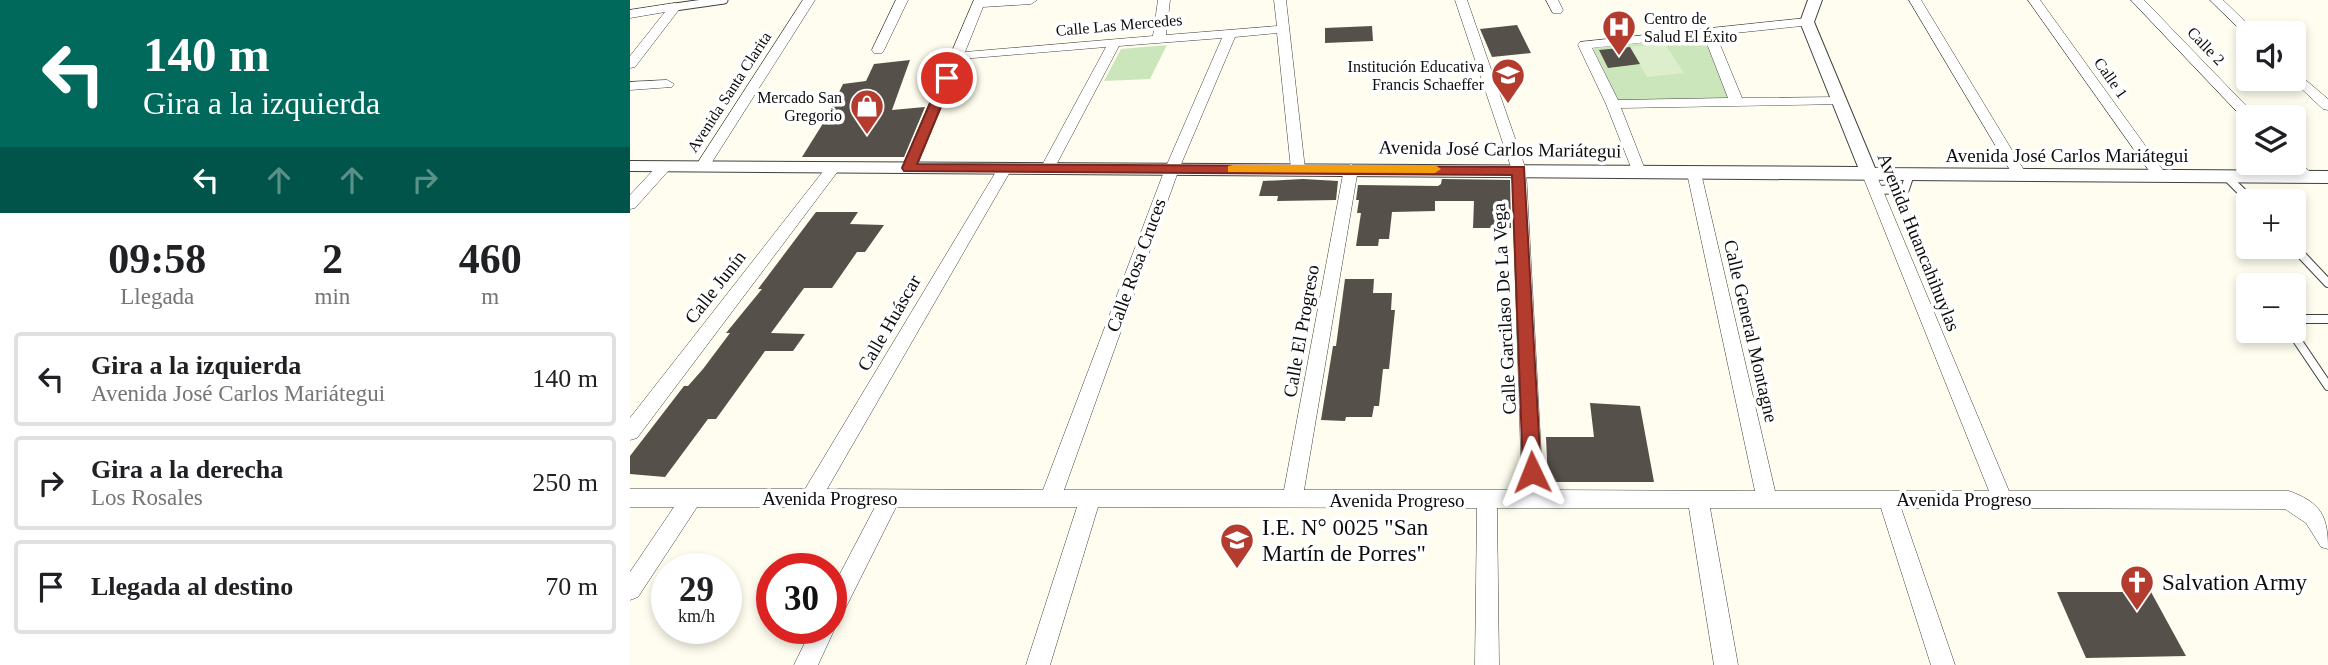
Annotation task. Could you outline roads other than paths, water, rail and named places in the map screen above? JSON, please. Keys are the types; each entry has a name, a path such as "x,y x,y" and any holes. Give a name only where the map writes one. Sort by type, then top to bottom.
{"street":[{"name":"Avenida Santa Clarita","path":"702,167 809,0"},
{"path":"878,50 902,0"},
{"path":"909,168 979,2 1031,0"},
{"path":"1160,40 1164,0"},
{"path":"1280,0 1298,169"},
{"name":"Calle Garcilaso De La Vega","path":"1461,0 1519,170 1533,500"},
{"path":"1639,172 1613,104 1584,45 1808,22 1815,0"},
{"path":"1915,0 2020,175"},
{"name":"Calle 1","path":"2034,0 2160,176"},
{"name":"Calle 2","path":"2137,0 2238,105"},
{"path":"2216,0 2238,21"},
{"path":"630,14 675,7"},
{"path":"630,64 675,7"},
{"name":"Avenida Huancahihuylas","path":"1808,22 2002,499"},
{"name":"Calle Las Mercedes","path":"957,56 1284,29"},
{"path":"1709,32 1737,103"},
{"name":"Calle Rosa Cruces","path":"1050,499 1172,169 1230,34"},
{"path":"1047,169 1115,43"},
{"path":"630,86 667,84"},
{"path":"2306,85 2328,106"},
{"path":"1613,104 1839,101"},
{"name":"Avenida José Carlos Mariátegui","path":"630,166 1004,170 1519,170 1694,173 1872,182 1910,174 2328,177"},
{"path":"630,204 664,167"},
{"name":"Calle Junín","path":"630,432 833,168"},
{"name":"Calle El Progreso","path":"1292,500 1351,169"},
{"name":"Calle Huáscar","path":"811,498 1004,170"},
{"name":"Calle General Montagne","path":"1694,173 1767,499"},
{"name":"Avenida Progreso","path":"630,498 2289,500 2313,517 2328,540"},
{"path":"630,590 692,498"},
{"path":"847,583 890,499"},
{"path":"1038,665 1090,499"},
{"path":"1698,499 1726,665"},
{"path":"1888,499 1943,665"},
{"path":"1487,500 1487,665"},
{"path":"806,665 816,644"}],"lane":[{"path":"675,7 724,0"},
{"path":"2227,177 2238,189"},
{"path":"2305,259 2328,283"},
{"path":"2306,319 2328,319"},
{"path":"2299,343 2328,386"}],"place":[{"name":"Centro de Salud El Éxito","path":"1619,57"},
{"name":"Institución Educativa Francis Schaeffer","path":"1508,105"},
{"name":"Mercado San Gregorio","path":"867,136"},
{"name":"I.E. N° 0025 \"San Martín de Porres\"","path":"1237,570"},
{"name":"Salvation Army","path":"2137,612"}]}
